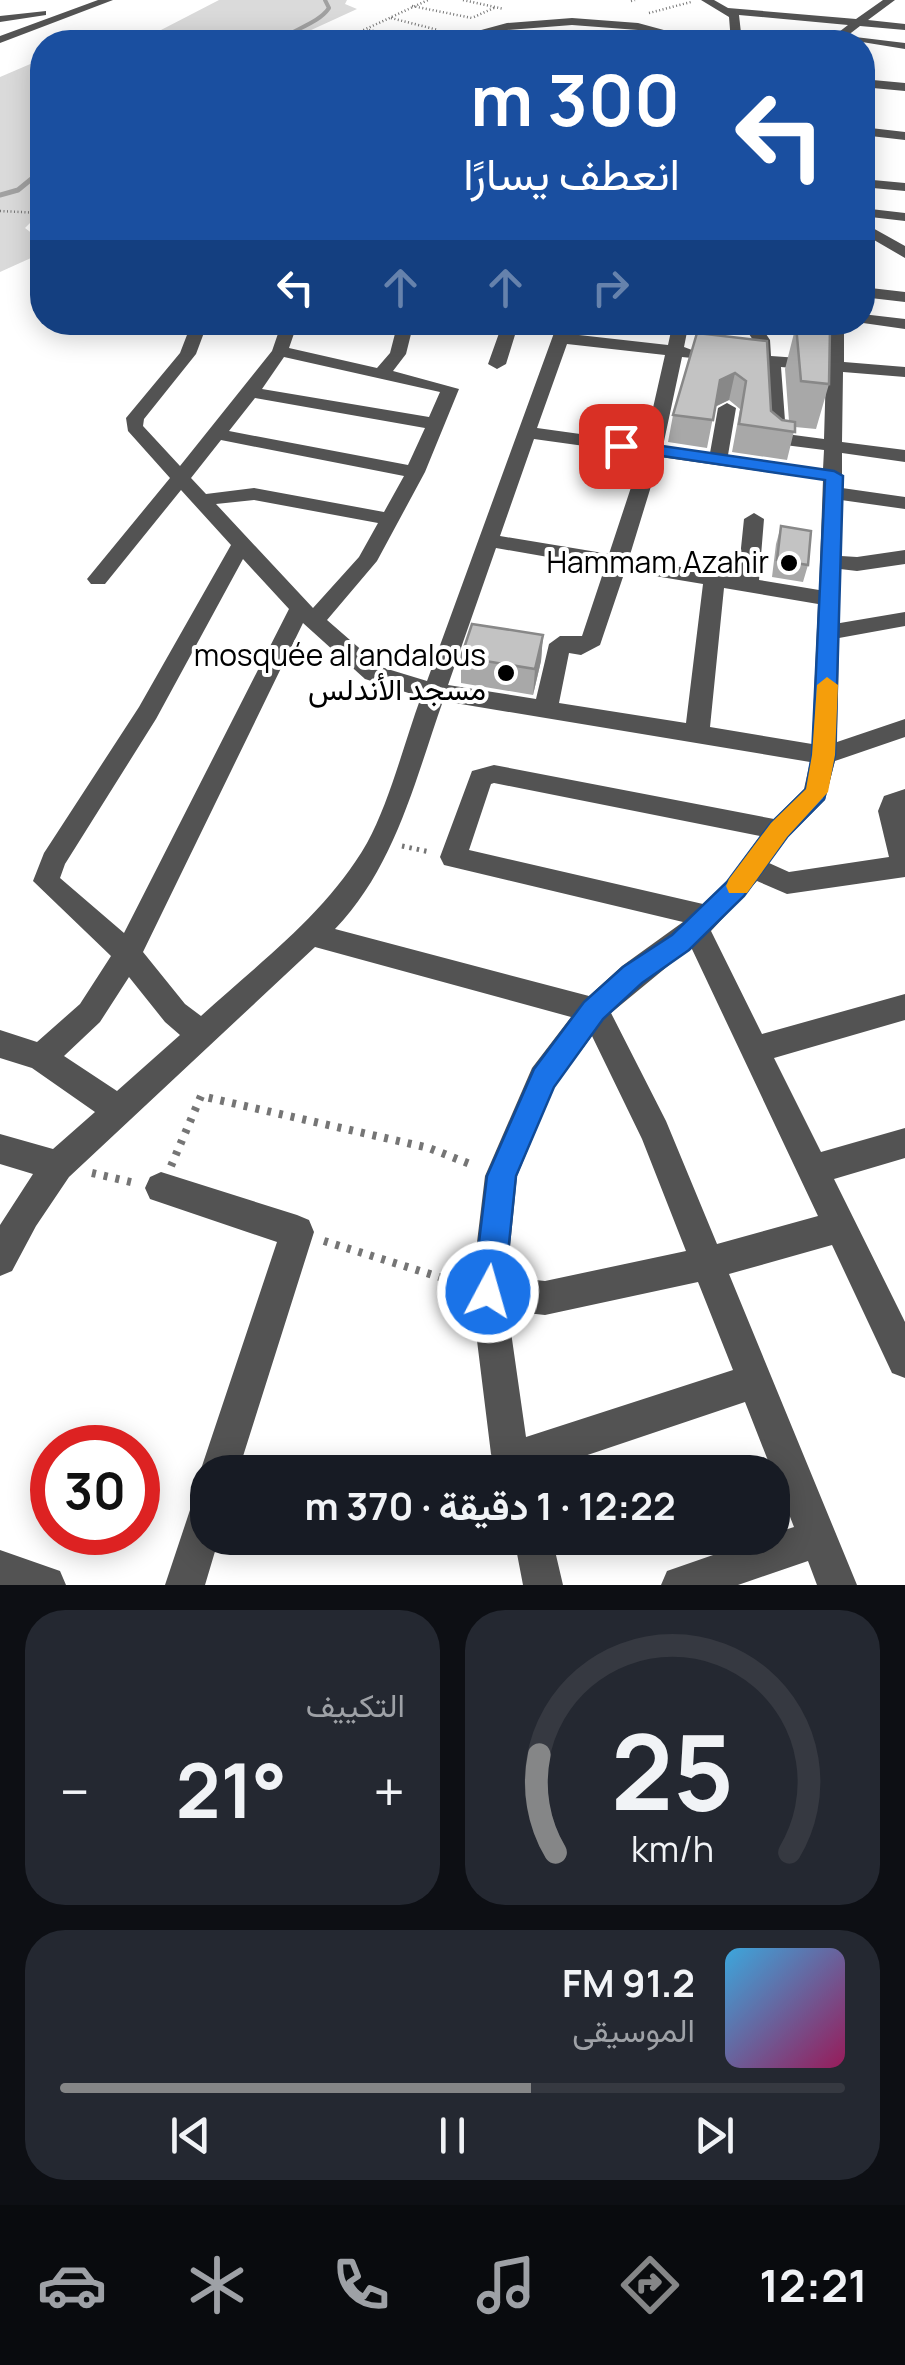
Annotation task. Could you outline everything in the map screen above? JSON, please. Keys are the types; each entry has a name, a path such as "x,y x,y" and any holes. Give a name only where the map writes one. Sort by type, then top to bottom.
{"street":[{"path":"4,37 108,0"},
{"path":"703,0 729,11 905,26"},
{"path":"847,30 887,2 905,4"},
{"path":"0,19 86,8"},
{"path":"729,11 736,21 736,30"},
{"path":"492,30 584,21 658,30"},
{"path":"875,48 905,46"},
{"path":"875,85 905,88"},
{"path":"875,133 905,136"},
{"path":"875,184 905,187"},
{"path":"875,214 905,217"},
{"path":"875,234 905,253"},
{"path":"875,294 905,297"},
{"path":"875,321 905,324"},
{"path":"195,335 188,354 133,422 240,546 307,614 374,673 405,686 824,755 905,728"},
{"path":"98,579 218,434 280,351 286,335"},
{"path":"381,374 398,354 403,335"},
{"path":"497,364 507,335"},
{"path":"0,1259 24,1214 58,1166 199,1032 310,934 353,888 381,842 436,690 467,627 487,540 562,335"},
{"path":"590,335 674,351 905,372"},
{"path":"546,708 552,642 581,647 590,643 652,450 678,335"},
{"path":"760,335 765,347 777,438 905,456"},
{"path":"511,1455 488,1292 501,1176 544,1078 594,1010 632,975 702,922 816,792 824,755 835,335"},
{"path":"42,1057 90,1014 128,954 307,614 367,560 415,472 449,387 280,351"},
{"path":"250,392 435,424"},
{"path":"718,459 727,408"},
{"path":"526,432 718,459 905,503"},
{"path":"218,434 415,472"},
{"path":"204,500 254,494 390,519"},
{"path":"748,585 754,518"},
{"path":"487,540 828,599"},
{"path":"199,1032 174,1013 128,954 46,881 148,712 240,546"},
{"path":"829,561 857,564 905,557"},
{"path":"697,734 714,580"},
{"path":"827,629 845,630 905,619"},
{"path":"702,922 453,857 481,778 494,774 779,830"},
{"path":"752,868 787,883 905,866 892,811 893,803 905,799"},
{"path":"702,922 755,1050 905,1360"},
{"path":"310,934 594,1010 655,1132 837,1585"},
{"path":"755,1050 905,1008"},
{"path":"0,1044 42,1057 118,1110"},
{"path":"813,1170 905,1144"},
{"path":"0,1149 58,1166"},
{"path":"162,1188 297,1232 225,1455"},
{"path":"488,1292 545,1298 710,1263 840,1226"},
{"path":"548,1455 756,1380"},
{"path":"681,1585 818,1538"},
{"path":"186,1585 195,1555"},
{"path":"537,1555 543,1585"},
{"path":"0,1570 46,1585"}],"path":[{"path":"366,29 428,0"},
{"path":"476,2 489,0"},
{"path":"641,26 637,16 703,0"},
{"path":"412,6 512,26"},
{"path":"472,18 496,7"},
{"path":"388,17 445,30"},
{"path":"366,29 370,30"},
{"path":"0,211 30,212"},
{"path":"381,842 453,857"},
{"path":"58,1166 162,1188 202,1096 429,1148 501,1176"},
{"path":"297,1232 488,1292"}],"shaded area":[{"path":"219,0 347,0 345,4 357,9 311,30 161,30"},
{"path":"30,64 30,223 25,228 30,232 30,258 0,272 0,77"}],"building":[{"path":"696,335 767,341 771,411 782,420 795,422 795,432 739,424 746,381 735,373 720,380 713,420 673,415"},
{"path":"797,335 830,335 829,384 801,381"},
{"path":"781,526 811,531 808,565 777,560"},
{"path":"472,624 543,635 535,669 461,657"}],"waterway":[{"path":"296,30 324,14 329,8 325,0"},
{"path":"0,195 18,190 30,180"}],"slow traffic":[{"path":"738,886 779,830 816,792 824,755 827,685"}],"place":[{"name":"Hammam Azahir","path":"789,563"},
{"name":"mosquée al andalous مسجد الأندلس","path":"506,673"}],"route":[{"path":"488,1292 501,1176 544,1078 594,1010 632,975 680,942 736,889 779,830 816,792 824,755 834,476 621,446"}]}
